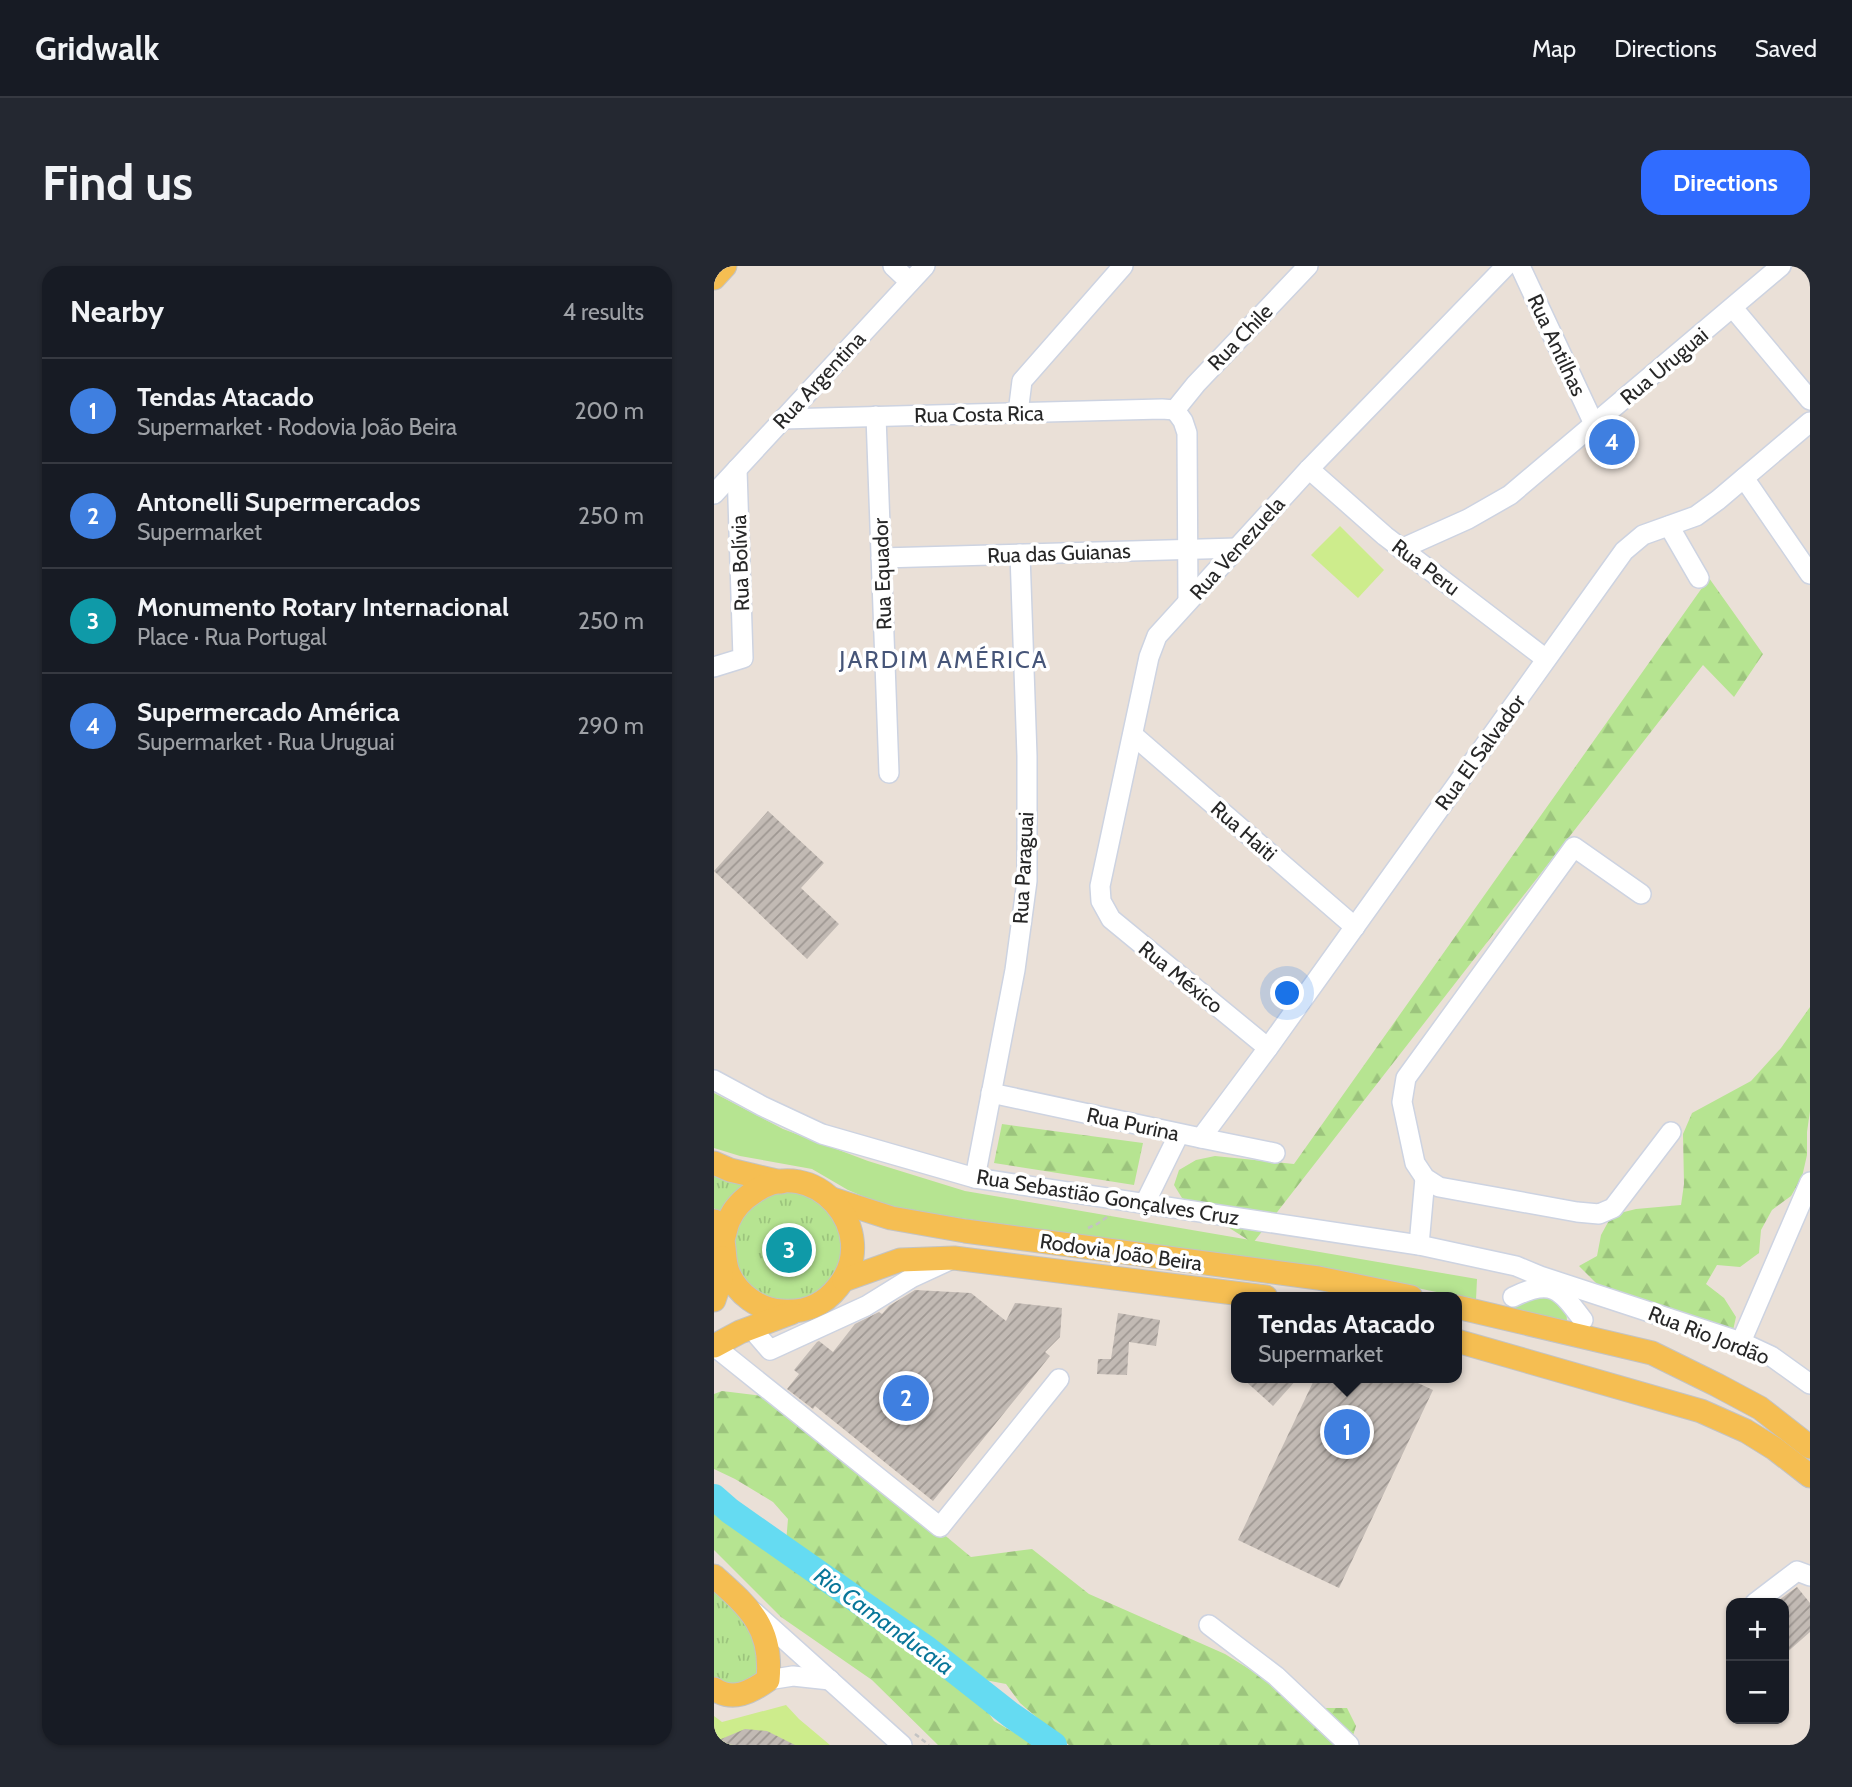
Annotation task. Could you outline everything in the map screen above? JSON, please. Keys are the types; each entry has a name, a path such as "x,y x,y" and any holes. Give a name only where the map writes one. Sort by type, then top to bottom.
{"main road":[{"path":"714,278 725,266"},
{"path":"714,1163 730,1170 781,1182 800,1183 817,1189 832,1199 845,1217 852,1237 852,1259 837,1288 813,1307 751,1328 714,1346"},
{"path":"716,1288 720,1238 729,1219 742,1201 760,1188 781,1182"},
{"name":"Rodovia João Beira","path":"832,1199 891,1218 952,1229 1318,1278 1387,1292"},
{"path":"720,1238 727,1272 738,1289 754,1303 773,1311 794,1312"},
{"name":"Rodovia João Beira","path":"837,1288 900,1260 954,1258 1231,1293"},
{"path":"1462,1307 1510,1307 1579,1327 1652,1353 1760,1409 1810,1447"},
{"path":"1508,1355 1510,1307"},
{"path":"1552,1367 1566,1352 1579,1327"},
{"path":"1462,1341 1701,1411 1746,1431 1810,1476"},
{"path":"714,1576 746,1604 767,1642 770,1660 768,1680 746,1694 722,1695 714,1689"}],"street":[{"path":"893,266 910,282"},
{"name":"Rua Argentina","path":"714,495 925,266"},
{"path":"1018,413 1022,381 1123,266"},
{"name":"Rua Chile","path":"1175,410 1196,384 1308,266"},
{"name":"Rua Venezuela","path":"1101,901 1100,886 1149,657 1157,636 1309,469 1506,266"},
{"name":"Rua Antilhas","path":"1520,266 1594,424"},
{"name":"Rua Uruguai","path":"1401,549 1468,519 1510,495 1781,266"},
{"path":"1733,308 1810,400"},
{"path":"1175,410 1187,433 1188,601"},
{"name":"Rua Costa Rica","path":"783,419 1175,410"},
{"name":"Rua Equador","path":"876,416 889,773"},
{"name":"Rua El Salvador","path":"1201,1138 1624,551 1643,535 1696,516 1810,422"},
{"name":"Rua Bolívia","path":"714,667 743,658 737,469"},
{"name":"Rua Peru","path":"1309,469 1401,549 1546,659"},
{"path":"1744,478 1810,574"},
{"path":"1669,526 1699,578"},
{"name":"Rua das Guianas","path":"881,558 1237,548"},
{"name":"Rua Paraguai","path":"975,1178 1015,970 1027,881 1027,756 1020,554"},
{"name":"Rua Haiti","path":"1133,735 1355,927"},
{"path":"1641,894 1574,847 1406,1078 1402,1102 1415,1163 1425,1178 1438,1187 1577,1212 1598,1214 1613,1208 1671,1132"},
{"name":"Rua México","path":"1101,901 1111,919 1268,1048"},
{"name":"Rua Sebastião Gonçalves Cruz","path":"714,1080 822,1134 975,1178 1419,1245 1516,1266"},
{"name":"Rua Purina","path":"991,1093 1275,1153"},
{"path":"1137,1202 1180,1134"},
{"path":"1419,1245 1425,1178"},
{"path":"1741,1342 1809,1187"},
{"path":"751,1328 770,1350 866,1306 913,1277 954,1258"},
{"path":"1510,1307 1516,1266"},
{"name":"Rua Rio Jordão","path":"1516,1266 1741,1342 1772,1356 1810,1384"},
{"path":"1510,1307 1527,1290 1548,1287 1566,1297 1579,1327 1604,1296"},
{"path":"837,1288 848,1298 866,1306"},
{"path":"714,1346 940,1527 1059,1379"},
{"path":"1762,1598 1797,1571 1810,1576"},
{"path":"746,1604 900,1744"},
{"path":"1209,1625 1276,1676 1349,1745"},
{"path":"768,1680 793,1676 830,1680"}],"path":[{"path":"1085,1229 1137,1202"}],"green space":[{"path":"1340,526 1384,570 1358,598 1311,555"},
{"path":"1709,578 1763,654 1734,697 1703,665 1253,1243 1182,1198 1174,1185 1179,1170 1196,1160 1215,1156 1294,1164"},
{"path":"1810,1007 1810,1111 1807,1155 1802,1177 1791,1196 1772,1210 1761,1230 1759,1253 1740,1267 1717,1265 1706,1284 1724,1298 1736,1317 1731,1339 1607,1294 1579,1266 1597,1256 1601,1235 1612,1215 1636,1209 1681,1205 1684,1184 1683,1134 1692,1113 1751,1081 1781,1048"},
{"path":"714,1093 783,1129 868,1161 965,1191 1477,1279 1476,1300 1462,1297 1462,1292 1437,1292 1358,1276 891,1208 848,1190 812,1169 740,1156 714,1148"},
{"path":"1002,1124 1143,1143 1134,1185 994,1163"},
{"path":"714,1164 753,1182 723,1220 714,1208"},
{"path":"788,1191 809,1195 827,1207 839,1225 843,1246 839,1267 827,1285 809,1297 788,1301 767,1297 749,1285 737,1267 733,1246 737,1225 749,1207 767,1195"},
{"path":"1546,1291 1566,1308 1567,1321 1512,1309 1524,1296"},
{"path":"722,1391 763,1396 802,1417 971,1557 1032,1549 1089,1594 1225,1654 1312,1708 1347,1708 1356,1726 1350,1745 1069,1745 1020,1703 1006,1684 985,1680 981,1702 994,1721 1036,1745 938,1745 872,1680 781,1617 714,1550 714,1506 748,1524 765,1539 786,1543 788,1519 773,1502 714,1469 714,1394"},
{"path":"714,1590 739,1611 757,1646 762,1674 728,1688 714,1678"},
{"path":"786,1705 830,1745 714,1745 714,1716 722,1722"}],"building":[{"path":"768,811 824,863 801,888 839,924 807,959 714,871"},
{"path":"915,1290 971,1293 1006,1321 1015,1303 1062,1308 1060,1337 1045,1352 1050,1356 933,1501 815,1406 813,1409 787,1389 799,1374 794,1370 817,1342 833,1352 855,1324 879,1312 882,1314 889,1306"},
{"path":"1118,1313 1160,1320 1156,1346 1129,1342 1127,1375 1097,1374 1098,1359 1111,1359"},
{"path":"1248,1383 1294,1383 1273,1406"},
{"path":"1313,1383 1418,1383 1433,1390 1339,1588 1238,1540"},
{"path":"1797,1587 1810,1603 1810,1632 1789,1651 1789,1598 1782,1598"},
{"path":"745,1729 767,1731 795,1745 714,1745 714,1742"}],"waterway":[{"name":"Rio Camanducaia","path":"714,1497 730,1511 927,1649 1054,1745"}],"place":[{"name":"Supermercado América","path":"1612,442"},
{"name":"Monumento Rotary Internacional","path":"789,1250"},
{"name":"Antonelli Supermercados","path":"906,1398"},
{"name":"Tendas Atacado","path":"1347,1432"}],"district":[{"name":"JARDIM AMÉRICA","path":"944,659"}]}
